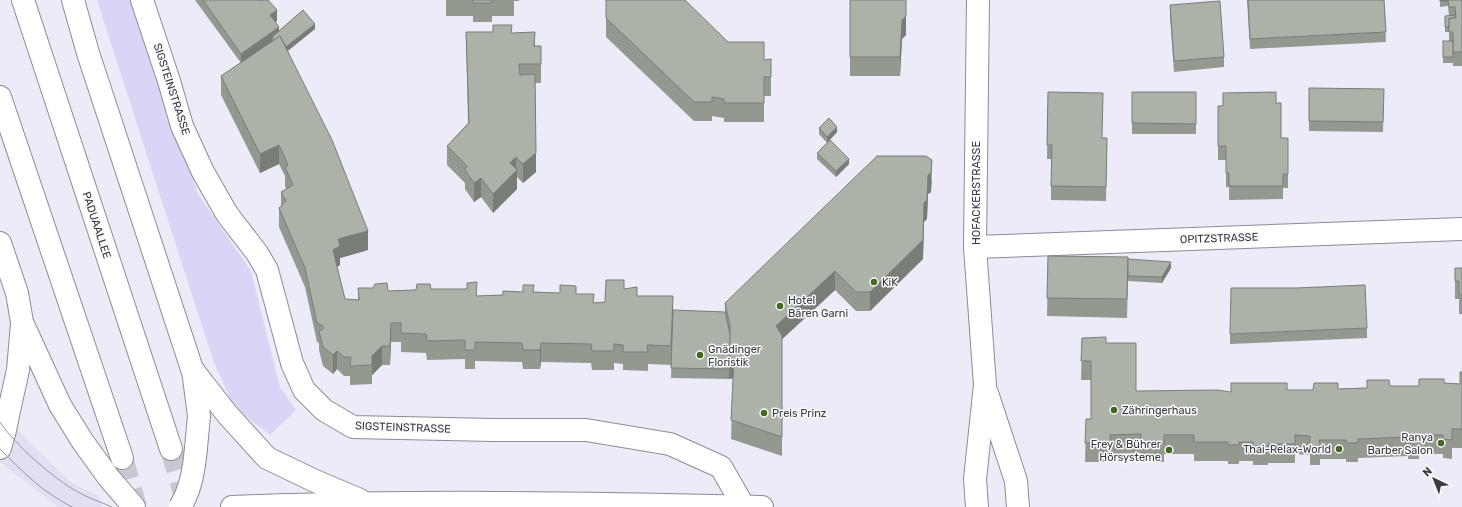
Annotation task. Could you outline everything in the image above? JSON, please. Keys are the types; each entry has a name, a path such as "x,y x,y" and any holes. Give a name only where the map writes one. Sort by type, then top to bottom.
{"main road":[{"name":"PADUAALLEE","path":"23,0 171,449"},
{"path":"73,0 88,53 192,369 199,416 193,471 187,495 180,507"},
{"name":"SIGSTEINSTRASSE","path":"142,0 169,81 182,126 203,172 227,214 257,253 267,270 292,363 304,390 324,410 353,427 586,430 670,444 721,467 744,507"},
{"name":"HOFACKERSTRASSE","path":"978,0 975,248 985,385 975,479 978,507"},
{"path":"0,97 122,458"},
{"name":"OPITZSTRASSE","path":"975,248 1462,229"},
{"path":"0,243 17,293 22,322 18,370 0,448"},
{"path":"22,322 60,405 82,442 113,483 134,507"},
{"path":"192,369 227,414 267,458 315,481 369,503"},
{"name":"HOFACKERSTRASSE","path":"985,385 1016,481 1018,507"},
{"path":"113,483 120,507"},
{"path":"232,507 465,502 762,507"}],"shaded area":[{"path":"97,0 133,0 198,194 251,271 280,387 296,410 270,435 244,415 231,400 213,360"},
{"path":"0,410 8,414 19,431 31,444 71,482 98,495 102,507 58,507 0,462"}],"building":[{"path":"203,0 268,0 277,10 270,15 279,27 241,54"},
{"path":"473,0 491,0 492,3 473,3"},
{"path":"606,0 685,0 728,42 764,42 764,60 771,59 771,77 764,77 764,103 724,103 724,99 712,97 712,102 694,102 606,18"},
{"path":"850,0 906,0 906,16 902,20 900,57 850,57"},
{"path":"1248,0 1384,0 1386,32 1250,39"},
{"path":"1448,0 1462,0 1462,52 1453,52 1453,32 1449,32 1449,18 1456,18 1455,7 1449,7"},
{"path":"1220,1 1224,57 1174,61 1170,5"},
{"path":"303,10 315,24 286,47 280,36 275,40 272,37"},
{"path":"1455,15 1455,18 1449,18 1449,27 1445,27 1445,16"},
{"path":"493,25 512,25 511,33 535,32 534,46 541,46 541,64 519,64 520,75 535,74 536,153 523,164 516,157 510,163 517,170 493,194 481,178 474,183 465,170 467,166 447,146 469,123 466,32 493,32"},
{"path":"280,36 332,140 368,231 338,239 340,246 333,250 345,299 359,300 358,288 373,288 375,284 387,283 388,291 416,290 417,284 430,284 431,289 467,289 467,283 477,282 476,296 503,295 503,291 523,292 523,285 534,285 533,292 560,293 560,285 576,286 576,294 594,294 593,303 605,302 606,280 624,280 624,289 637,287 637,296 673,296 671,346 647,345 648,352 623,352 623,345 614,344 614,351 592,351 591,344 541,343 540,350 523,350 522,343 475,342 475,350 465,350 465,340 427,341 426,334 401,333 401,323 391,323 390,346 382,346 372,356 372,365 350,366 351,357 344,357 337,351 333,355 323,347 319,331 323,329 323,326 317,323 305,268 279,208 286,201 281,192 293,185 285,167 288,165 279,145 260,154 221,76"},
{"path":"1443,41 1453,41 1453,57 1443,57"},
{"path":"1309,88 1384,89 1383,122 1309,121"},
{"path":"1048,92 1103,93 1102,138 1107,138 1106,187 1051,186 1052,145 1047,145"},
{"path":"1132,92 1196,92 1196,124 1132,123"},
{"path":"1276,92 1276,103 1281,103 1281,138 1288,138 1288,174 1283,174 1283,186 1229,186 1229,173 1226,173 1226,146 1218,146 1218,106 1223,106 1223,93"},
{"path":"829,118 837,127 827,137 819,128"},
{"path":"830,140 849,159 836,171 817,153"},
{"path":"877,156 926,156 932,160 931,173 928,175 927,200 924,203 923,240 870,292 856,292 835,271 776,326 782,335 782,437 731,420 734,359 729,360 730,326 725,303"},
{"path":"1048,256 1128,257 1127,299 1047,298"},
{"path":"1128,259 1171,262 1162,277 1128,276"},
{"path":"1455,268 1462,268 1462,295 1459,295 1459,281 1455,281"},
{"path":"1365,285 1367,328 1230,334 1231,288 1296,288"},
{"name":"Gnädinger Floristik","path":"673,310 725,312 730,334 729,369 671,368"},
{"path":"1106,337 1106,343 1136,343 1136,391 1217,390 1231,392 1231,383 1287,383 1287,390 1313,390 1314,383 1338,383 1338,389 1367,388 1367,380 1389,380 1390,386 1419,386 1419,379 1444,379 1444,383 1460,384 1460,372 1462,372 1462,429 1452,429 1452,440 1443,439 1443,435 1419,435 1419,440 1408,440 1409,437 1358,439 1358,443 1346,443 1346,440 1319,440 1320,446 1310,446 1310,436 1295,435 1295,444 1268,444 1268,446 1253,446 1253,442 1239,442 1239,445 1228,445 1228,442 1194,442 1194,435 1164,435 1164,443 1141,443 1141,434 1110,435 1110,443 1085,443 1086,419 1091,419 1091,361 1081,361 1082,338"}],"tunnel":[{"path":"171,449 188,507"},
{"path":"122,458 136,507"}],"tram line":[{"path":"0,422 6,431 25,451 58,479 82,494 112,507"},
{"path":"0,449 25,474 42,488 72,507"}],"place":[{"name":"KiK","path":"874,282"},
{"name":"Hotel Bären Garni","path":"780,306"},
{"name":"Gnädinger Floristik","path":"700,355"},
{"name":"Zähringerhaus","path":"1114,410"},
{"name":"Preis Prinz","path":"764,413"},
{"name":"Ranya Barber Salon","path":"1441,443"},
{"name":"Thai-Relax-World","path":"1339,449"},
{"name":"Frey & Bührer Hörsysteme","path":"1169,450"}]}
